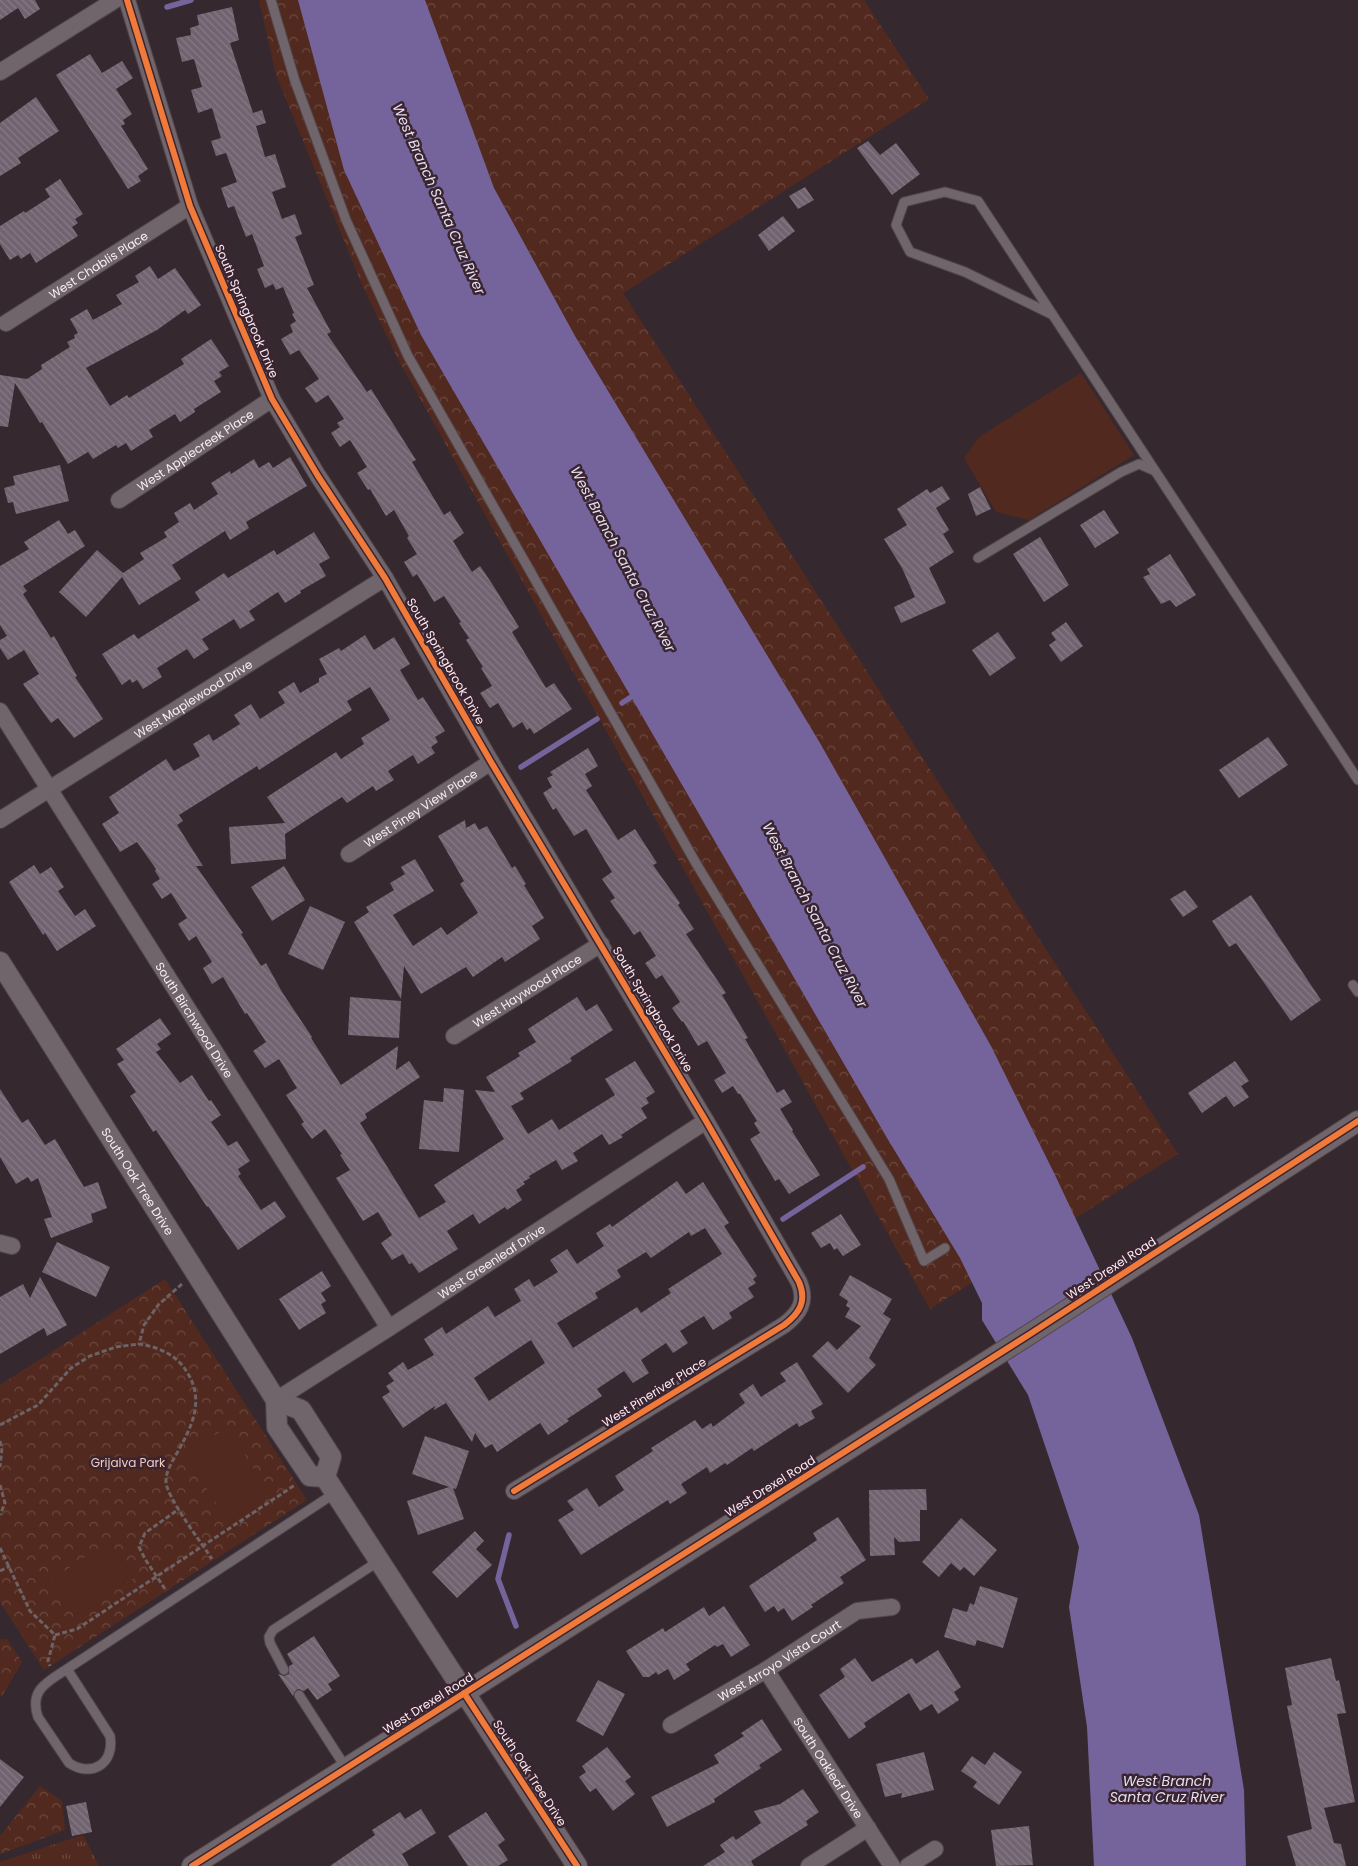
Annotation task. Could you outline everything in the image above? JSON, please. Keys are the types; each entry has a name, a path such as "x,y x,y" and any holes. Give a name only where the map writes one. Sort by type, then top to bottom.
{"street":[{"path":"0,72 115,0"},
{"name":"South Springbrook Drive","path":"127,0 190,206 272,399 318,476 385,578 491,762 706,1121 800,1282 808,1309"},
{"name":"West Chablis Place","path":"6,322 190,206"},
{"name":"West Applecreek Place","path":"119,500 272,399"},
{"name":"West Maplewood Drive","path":"0,820 385,578"},
{"name":"South Birchwood Drive","path":"0,711 389,1328"},
{"name":"West Piney View Place","path":"348,854 491,762"},
{"name":"West Haywood Place","path":"454,1036 601,944"},
{"name":"South Oak Tree Drive","path":"0,962 276,1400 277,1427 310,1476 330,1485 577,1866"},
{"name":"West Greenleaf Drive","path":"276,1400 706,1121"},
{"name":"West Drexel Road","path":"192,1866 1030,1334 1358,1121"},
{"name":"West Pineriver Place","path":"514,1491 784,1325 797,1314 808,1309"},
{"path":"276,1400 301,1410 306,1417 331,1457 330,1485"},
{"name":"West Arroyo Vista Court","path":"671,1725 766,1670 857,1611 892,1607"},
{"name":"South Oakleaf Drive","path":"766,1670 892,1866"},
{"path":"809,1866 868,1828"},
{"path":"908,1866 936,1849"}],"lane":[{"path":"271,0 295,81 346,220 408,356 697,866 889,1179 924,1261 945,1248"},
{"path":"1053,315 965,272 910,252 896,225 904,202 945,192 978,201 1053,315 1155,471 1358,780"},
{"path":"978,558 1121,472 1139,464 1155,471"},
{"path":"66,1669 110,1736 110,1753 100,1766 92,1769 76,1768 69,1763 38,1716 35,1701 37,1693 42,1687 66,1669 219,1569 330,1485"},
{"path":"284,1670 270,1643 269,1637 273,1630 379,1561"},
{"path":"299,1695 346,1768"}],"path":[{"path":"139,1344 144,1325 158,1304 196,1272"},
{"path":"0,1426 38,1405 71,1368 90,1356 116,1347 139,1344 153,1346 170,1354 183,1366 192,1381 196,1397 194,1418 169,1468 165,1483 179,1509 219,1569"},
{"path":"0,1441 2,1448 0,1468"},
{"path":"54,1636 77,1629 298,1483"},
{"path":"0,1485 5,1503 0,1515"},
{"path":"172,1600 139,1547 145,1532 179,1509"},
{"path":"0,1548 30,1612 54,1636"},
{"path":"0,1571 10,1566"},
{"path":"54,1636 48,1661 56,1676"}],"green space":[{"path":"259,0 864,0 929,99 623,293 1178,1154 930,1309 399,361 363,287 276,75"},
{"path":"1081,373 1134,455 1029,520 996,512 964,458 979,437"},
{"name":"Grijalva Park","path":"165,1279 307,1500 44,1670 0,1602 0,1385"},
{"path":"227,1427 269,1493 227,1520 185,1455"},
{"path":"109,1541 134,1578 75,1616 51,1580"},
{"path":"0,1639 7,1639 22,1662 2,1696 0,1696"},
{"path":"40,1786 62,1801 65,1830 0,1854 0,1836"},
{"path":"83,1835 99,1866 0,1866 0,1862"}],"water":[{"name":"West Branch Santa Cruz River","path":"298,0 425,0 494,188 575,336 820,743 991,1046 1055,1175 1132,1338 1199,1515 1244,1790 1246,1866 1094,1866 1087,1727 1069,1607 1079,1547 1028,1395 982,1320 982,1303 960,1258 887,1138 421,335 344,170"}],"building":[{"path":"0,0 35,0 40,9 25,19 18,8 0,20"},
{"path":"232,7 239,40 230,43 253,113 262,110 266,123 256,126 265,157 275,154 286,187 272,192 282,219 295,214 302,234 295,237 314,285 307,288 331,332 327,334 367,392 371,389 416,460 412,462 444,515 450,511 464,533 453,541 472,572 480,566 491,582 519,627 512,632 546,688 554,683 572,709 534,734 530,728 527,730 522,722 513,728 498,703 490,708 480,693 492,686 481,668 483,667 466,640 469,638 459,623 461,622 444,596 434,602 417,574 413,577 404,562 417,554 407,538 409,536 394,510 386,516 370,489 368,490 357,473 367,467 350,440 340,447 331,433 340,427 337,423 344,419 328,395 316,403 305,388 319,379 299,350 290,355 281,339 293,332 290,325 296,321 292,314 294,313 283,287 276,290 273,284 265,288 257,269 264,266 252,234 246,237 234,206 228,208 221,188 237,182 226,153 216,156 211,141 221,138 212,108 198,113 191,90 202,87 194,59 182,62 176,38 191,35 190,28 199,25 197,15"},
{"path":"90,54 102,73 122,61 133,78 116,89 132,114 123,120 125,124 121,126 148,169 138,176 141,181 128,189 56,75"},
{"path":"36,97 59,131 18,158 21,163 0,176 0,123"},
{"path":"868,141 880,155 896,143 920,174 892,195 857,148"},
{"path":"60,179 83,214 75,219 78,223 72,227 78,236 36,263 30,253 21,259 18,255 10,260 0,244 0,226 50,197 45,189"},
{"path":"805,187 814,200 798,209 789,196"},
{"path":"783,216 795,231 769,251 758,235"},
{"path":"150,266 158,279 175,268 201,305 188,314 185,310 157,330 86,368 110,406 127,395 129,398 184,364 181,359 211,339 229,366 219,372 222,376 214,381 221,392 194,409 195,412 180,422 175,414 149,430 153,437 131,451 126,443 118,448 116,445 93,459 88,452 68,464 15,383 8,427 0,426 0,375 27,379 42,369 41,365 70,347 67,342 75,338 74,335 78,333 70,319 87,309 93,320 122,304 116,295 139,282 135,276"},
{"path":"290,457 307,486 246,522 249,528 230,540 225,531 172,565 181,579 139,605 122,577 86,617 59,592 97,550 123,573 144,559 140,553 167,537 164,532 179,522 174,513 190,503 194,510 218,494 211,483 230,471 231,474 254,459 259,468 269,462 273,468"},
{"path":"60,465 69,501 16,514 13,502 8,503 4,488 15,485 13,476"},
{"path":"942,486 950,499 936,508 949,530 943,534 954,552 929,568 946,603 901,623 894,607 915,597 902,568 884,539 907,525 897,509 927,489 930,493"},
{"path":"980,487 991,509 976,516 968,494"},
{"path":"1104,510 1119,533 1095,548 1080,525"},
{"path":"59,520 68,534 75,530 85,546 23,586 27,591 23,594 51,638 54,636 77,676 75,677 103,719 74,738 58,718 51,723 23,684 39,674 24,650 8,660 0,648 0,640 7,636 0,625 0,566 29,549 24,542"},
{"path":"314,532 330,558 319,564 326,576 300,591 301,593 285,603 278,592 249,611 255,620 240,629 234,619 202,639 209,649 194,659 187,649 157,668 162,677 143,689 137,680 132,683 130,679 122,685 102,654 134,634 138,639 200,600 195,592 224,573 228,578 274,550 277,555"},
{"path":"1040,537 1069,585 1044,602 1013,554"},
{"path":"1170,554 1196,595 1176,607 1170,600 1161,604 1143,577 1150,574 1147,569"},
{"path":"1066,622 1083,646 1061,662 1049,645 1056,640 1051,633"},
{"path":"998,632 1016,658 990,676 972,650"},
{"path":"365,635 374,650 394,637 410,664 400,670 418,700 423,697 445,731 435,737 438,742 431,747 435,753 418,764 413,755 388,771 394,780 376,791 373,786 347,803 342,797 285,834 286,859 231,864 229,827 285,823 267,797 336,752 341,759 364,744 361,738 390,720 370,687 347,701 352,710 259,770 257,766 179,815 183,821 177,825 203,866 196,866 243,933 241,934 261,966 266,963 282,992 341,1085 398,1046 396,1070 409,1061 420,1077 365,1114 367,1118 360,1123 419,1218 446,1202 434,1185 504,1139 475,1090 495,1092 486,1077 520,1056 518,1053 536,1042 528,1029 577,997 586,1011 597,1004 613,1030 570,1058 572,1061 520,1093 524,1099 511,1106 528,1134 552,1119 559,1130 615,1095 605,1079 635,1061 655,1092 646,1098 649,1103 641,1108 647,1118 621,1135 623,1137 609,1145 602,1134 573,1153 578,1161 562,1170 556,1160 529,1176 530,1178 523,1182 525,1184 516,1190 522,1200 507,1210 505,1207 479,1224 473,1214 447,1231 458,1249 419,1273 412,1263 409,1264 403,1254 392,1260 381,1243 392,1235 378,1212 363,1221 336,1178 350,1170 340,1155 342,1154 325,1129 312,1139 301,1124 304,1122 286,1095 297,1088 279,1059 265,1068 253,1051 266,1042 247,1013 245,1014 223,977 212,984 203,968 212,962 196,936 189,941 178,924 187,918 171,893 162,899 152,884 160,879 155,871 156,869 137,842 120,852 102,824 119,813 109,797 166,759 174,771 200,756 193,744 209,734 213,741 240,724 234,715 251,704 260,719 285,703 278,692 294,682 300,693 319,682 319,678 327,674 319,659 339,648 341,651"},
{"path":"1268,737 1288,765 1239,798 1219,770"},
{"path":"588,748 598,766 585,774 592,786 586,790 618,840 635,829 657,863 653,865 680,903 678,905 694,929 686,934 726,993 722,995 748,1038 745,1039 777,1093 784,1089 792,1102 780,1109 820,1175 789,1194 779,1179 775,1181 750,1139 760,1133 754,1123 757,1121 733,1086 722,1093 714,1080 726,1073 707,1041 698,1046 683,1021 672,1008 680,1002 662,975 656,979 645,963 656,956 640,931 634,935 610,901 615,898 602,879 612,872 586,829 574,836 556,808 553,810 543,793 552,787 547,778 553,775 550,772"},
{"path":"465,820 466,828 475,823 479,830 487,826 512,868 515,866 544,918 532,926 540,939 505,962 502,957 473,977 466,967 421,994 404,966 401,999 354,922 369,912 366,907 394,890 390,883 405,874 401,867 415,859 434,891 393,915 413,946 441,927 447,935 478,913 460,884 464,881 438,836"},
{"path":"34,865 40,874 51,867 64,887 58,891 75,916 85,909 96,926 57,951 45,933 43,935 9,882"},
{"path":"284,866 305,900 272,921 251,887"},
{"path":"1185,890 1198,907 1183,917 1170,899"},
{"path":"1251,895 1321,1000 1291,1021 1236,943 1229,947 1212,921"},
{"path":"310,906 345,922 323,970 288,954"},
{"path":"350,997 401,1001 399,1038 348,1035"},
{"path":"160,1018 171,1034 157,1044 161,1049 156,1052 180,1083 192,1075 221,1115 211,1122 228,1146 237,1141 250,1161 238,1169 241,1174 238,1176 261,1210 275,1201 286,1217 238,1250 156,1130 153,1132 130,1096 136,1092 117,1064 124,1060 116,1049"},
{"path":"1235,1061 1249,1081 1241,1086 1249,1097 1234,1107 1226,1096 1202,1113 1188,1093"},
{"path":"444,1088 464,1090 459,1152 419,1149 424,1100 443,1102"},
{"path":"0,1089 22,1123 28,1119 45,1145 55,1139 84,1187 98,1182 107,1208 91,1214 93,1222 51,1238 44,1219 52,1217 38,1178 31,1182 28,1177 16,1184 0,1157"},
{"path":"677,1181 686,1194 703,1182 729,1223 724,1226 757,1276 753,1279 756,1283 748,1288 754,1297 729,1313 732,1318 713,1330 704,1316 680,1331 688,1343 673,1353 666,1343 641,1360 649,1373 633,1383 624,1371 597,1389 602,1396 567,1419 569,1421 548,1435 540,1423 497,1452 492,1444 485,1448 475,1433 472,1442 446,1403 434,1410 435,1406 403,1428 382,1397 390,1392 386,1386 394,1381 388,1373 403,1362 408,1370 434,1355 424,1339 442,1327 446,1334 488,1306 495,1317 521,1301 514,1289 529,1279 534,1287 558,1272 550,1260 567,1249 577,1264 604,1246 596,1233 610,1224 612,1227","holes":["705,1228 722,1254 668,1289 671,1293 641,1313 637,1307 573,1348 557,1323 598,1298 595,1293 621,1277 617,1270 646,1252 651,1258 689,1232 691,1236","531,1340 545,1363 489,1401 474,1378"]},
{"path":"841,1214 861,1245 843,1256 837,1248 834,1250 830,1243 821,1248 811,1233"},
{"path":"57,1242 110,1267 96,1297 42,1272"},
{"path":"322,1271 331,1286 321,1293 326,1301 321,1304 326,1313 299,1330 279,1299"},
{"path":"850,1275 892,1299 883,1314 891,1319 869,1358 876,1365 848,1393 812,1356 828,1341 837,1350 861,1326 845,1317 850,1308 846,1306 848,1301 839,1295"},
{"path":"40,1277 67,1325 47,1336 44,1328 0,1354 0,1297 23,1284 30,1298"},
{"path":"797,1362 823,1404 811,1411 815,1418 799,1427 797,1423 754,1451 752,1448 727,1465 725,1463 710,1473 707,1467 681,1484 687,1493 670,1504 668,1500 581,1555 558,1520 574,1510 567,1501 587,1488 599,1507 624,1490 615,1476 653,1451 651,1448 695,1420 702,1429 711,1423 713,1427 745,1403 739,1394 753,1384 761,1397 786,1381 780,1373"},
{"path":"425,1436 469,1451 456,1489 453,1488 464,1519 418,1535 407,1501 449,1487 412,1474"},
{"path":"926,1489 927,1510 920,1510 920,1541 899,1542 894,1537 895,1555 870,1556 869,1490"},
{"path":"838,1517 866,1560 840,1577 844,1583 811,1605 813,1607 792,1621 784,1608 778,1612 774,1606 765,1612 749,1586 817,1540 813,1533"},
{"path":"961,1518 997,1550 974,1576 964,1567 960,1571 951,1563 939,1577 922,1562"},
{"path":"475,1531 484,1541 476,1549 492,1565 457,1598 432,1572"},
{"path":"980,1586 1018,1598 1003,1648 977,1640 975,1646 944,1637 953,1608 967,1612 970,1603 974,1605"},
{"path":"724,1606 750,1645 731,1657 723,1644 717,1647 715,1645 686,1664 690,1670 674,1680 668,1669 658,1675 656,1672 649,1677 643,1677 626,1651 663,1628 665,1632 704,1607 709,1616"},
{"path":"314,1636 340,1676 328,1684 332,1690 317,1700 308,1688 304,1691 296,1690 293,1696 278,1674 284,1676 289,1674 289,1666 293,1664 287,1654"},
{"path":"938,1650 961,1687 954,1692 959,1700 938,1714 932,1704 920,1711 909,1693 864,1723 866,1727 849,1739 819,1695 845,1677 840,1669 855,1658 872,1682 912,1658 916,1664"},
{"path":"1331,1658 1336,1681 1339,1680 1346,1713 1337,1714 1355,1802 1324,1808 1334,1843 1341,1844 1346,1866 1296,1866 1287,1836 1312,1829 1287,1706 1292,1705 1285,1668"},
{"path":"598,1680 625,1694 603,1736 576,1721"},
{"path":"762,1719 782,1750 759,1765 761,1768 714,1799 715,1802 667,1827 651,1797 719,1763 714,1755 744,1736 741,1733"},
{"path":"607,1747 631,1777 625,1781 635,1794 613,1811 596,1788 590,1792 579,1777 586,1772 582,1766"},
{"path":"924,1752 934,1790 901,1798 902,1793 885,1797 876,1764"},
{"path":"994,1752 1022,1772 999,1805 973,1787 977,1782 961,1771 972,1756 985,1765"},
{"path":"0,1759 24,1777 0,1807"},
{"path":"803,1789 819,1812 806,1821 808,1825 751,1861 754,1866 703,1866 725,1852 720,1845 733,1836 736,1840 761,1823 754,1811 780,1804"},
{"path":"86,1802 92,1832 72,1836 66,1806"},
{"path":"421,1809 436,1833 402,1854 409,1866 330,1866 375,1835 372,1830 400,1812 405,1819"},
{"path":"486,1812 505,1840 498,1845 508,1860 498,1866 468,1866 448,1836"},
{"path":"1029,1826 1033,1865 996,1866 991,1830"}],"waterway":[{"path":"167,7 191,0"},
{"path":"622,703 637,693"},
{"path":"521,767 597,719"},
{"path":"783,1219 863,1167"},
{"path":"509,1535 498,1579 516,1626"}],"cycle path":[{"path":"127,0 190,206 272,399 318,476 385,578 491,762 706,1121 799,1282 801,1289 802,1301 798,1311 784,1325 514,1491"},
{"path":"192,1866 1030,1334 1358,1121"},
{"path":"464,1693 577,1866"}]}
